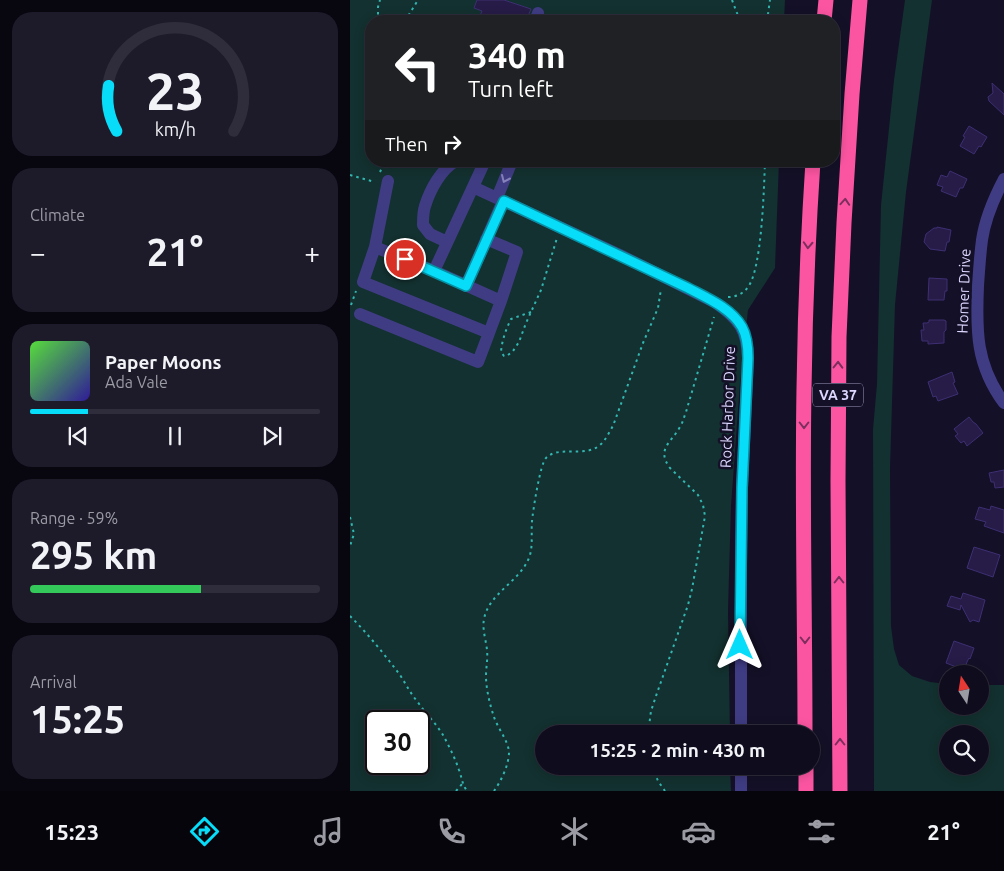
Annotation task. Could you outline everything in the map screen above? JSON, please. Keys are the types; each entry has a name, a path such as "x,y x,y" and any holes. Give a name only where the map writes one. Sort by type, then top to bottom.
{"highway":[{"path":"825,15 826,0"},
{"name":"VA 37","path":"840,791 839,337 852,94 860,0"},
{"name":"VA 37","path":"806,725 804,408 806,311 813,167"},
{"path":"806,775 806,791"}],"street":[{"path":"447,242 430,234 423,225 424,207 438,178 448,167"},
{"path":"434,271 481,167"},
{"path":"466,286 486,238 510,167"},
{"name":"Homer Drive","path":"1004,179 997,192 982,238 977,319 979,346 987,374 994,390 1004,403"},
{"path":"383,182 375,248 363,282 489,333"},
{"name":"Rock Harbor Drive","path":"473,187 716,303 727,311 742,327 748,348 748,358 741,507 741,725"},
{"path":"360,314 478,362 517,252 486,238"},
{"path":"375,248 434,271 501,301"},
{"path":"741,775 741,791"}],"path":[{"path":"378,15 380,0"},
{"path":"409,15 418,0"},
{"path":"732,0 738,15"},
{"path":"768,15 770,0"},
{"path":"649,725 651,711 688,605 705,516 701,499 670,468 664,453 668,443 680,427 686,412 712,326 717,293 730,297 736,296 743,293 749,287 753,278 760,241 765,167"},
{"path":"350,175 383,182"},
{"path":"531,312 511,319 502,344 501,352 504,356 513,351 519,342 541,290 560,227"},
{"path":"494,791 506,766 509,750 495,718 487,685 488,650 484,619 494,600 517,576 529,558 532,544 533,514 543,463 546,458 560,452 594,449 606,438 613,426 643,343 658,308 660,275"},
{"path":"350,517 354,534 350,546"},
{"path":"350,616 386,658 442,734 458,768 462,784 467,791"},
{"path":"656,775 665,791"},
{"path":"456,791 462,784"}],"green space":[{"path":"350,0 785,0 784,15 365,15 365,167 779,167 775,268 748,310 740,383 731,506 728,611 730,725 535,725 535,775 730,775 731,791 350,791"},
{"path":"905,0 932,0 906,192 895,305 890,469 891,626 894,649 899,665 912,676 939,683 939,715 989,715 989,685 1004,685 1004,791 874,791 873,429 877,384 881,205 894,80"}],"building":[{"path":"477,0 504,0 531,9 528,15 480,15 482,11 474,8"},
{"path":"992,83 1004,94 1004,115 989,101 988,97 993,93"},
{"path":"969,126 987,137 974,154 960,146"},
{"path":"950,171 967,179 956,197 941,191 943,187 937,185 941,175 947,177"},
{"path":"937,227 951,230 945,251 930,249 924,242 926,234"},
{"path":"929,278 947,279 947,291 945,291 944,300 928,300"},
{"path":"929,320 946,321 944,343 928,344 928,341 922,341 921,330 924,330 923,323 929,322"},
{"path":"952,372 955,382 953,383 958,394 938,401 936,396 933,397 928,382"},
{"path":"969,417 983,433 967,446 964,441 961,443 955,436 958,434 954,429"},
{"path":"1004,470 1004,487 995,488 989,473"},
{"path":"991,506 1004,510 1004,533 984,526 986,522 975,519 979,507 990,510"},
{"path":"974,547 1000,555 993,577 967,568"},
{"path":"963,593 985,600 979,622 973,620 970,622 961,605 960,610 947,606 951,596 961,599"},
{"path":"954,641 974,648 966,665 946,663"}],"route":[{"path":"405,259 466,286 504,201 688,288 716,303 727,311 742,327 748,348 748,358 742,488 740,645"}]}
